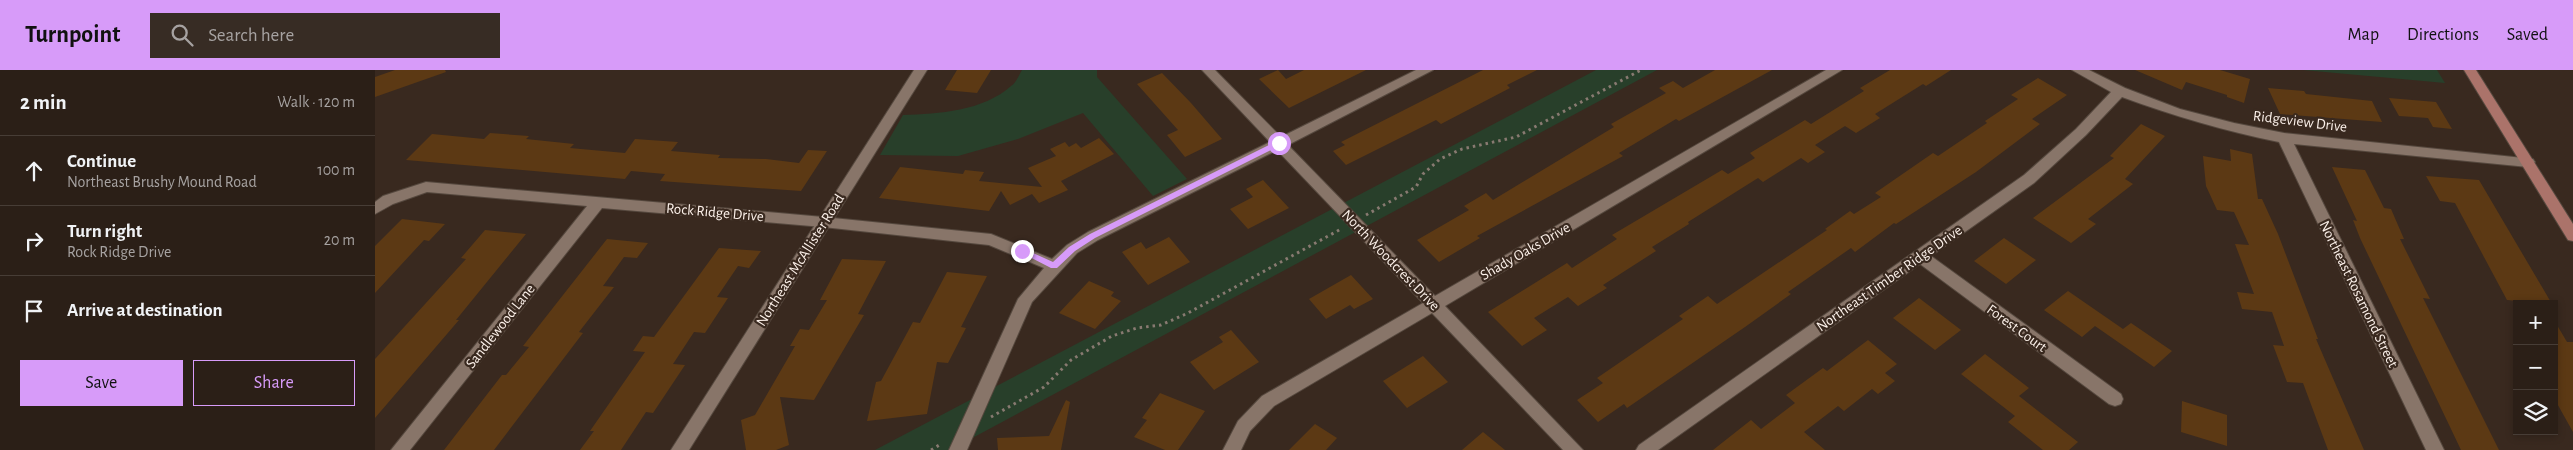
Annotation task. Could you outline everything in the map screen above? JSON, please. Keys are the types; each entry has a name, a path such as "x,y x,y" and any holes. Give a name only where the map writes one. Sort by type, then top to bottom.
{"main road":[{"path":"2470,70 2573,236"}],"street":[{"name":"Northeast McAllister Road","path":"680,450 921,70"},
{"name":"North Woodcrest Drive","path":"1208,70 1574,450"},
{"path":"958,450 1026,298 1072,249 1093,236 1427,70"},
{"name":"Shady Oaks Drive","path":"1232,450 1243,426 1268,401 1836,70"},
{"name":"Ridgeview Drive","path":"2078,70 2120,91 2176,112 2234,128 2284,138 2528,162"},
{"name":"Northeast Timber Ridge Drive","path":"1645,450 2029,179 2081,132 2120,91"},
{"name":"Northeast Rosamond Street","path":"2284,138 2435,450"},
{"name":"Rock Ridge Drive","path":"375,210 388,200 426,187 823,222 991,240 1054,266"},
{"name":"Sandlewood Lane","path":"400,450 599,202"},
{"name":"Forest Court","path":"1920,256 2115,399"}],"path":[{"path":"931,450 1044,387 1071,360 1112,336 1137,328 1161,325 1227,293 1416,188 1423,174 1440,159 1462,149 1516,137 1641,70"}],"green space":[{"path":"1022,70 1097,70 1097,77 1187,179 1153,196 1083,113 1018,139 958,156 880,155 903,115 931,114 974,106 1000,94 1013,85"},
{"path":"1596,70 1657,70 950,450 875,450"},
{"path":"2303,70 2437,70 2445,83"}],"building":[{"path":"395,70 445,70 446,72 375,97 375,77"},
{"path":"957,70 991,70 977,93 945,90"},
{"path":"1278,70 1286,79 1304,70 1366,70 1289,108 1259,79"},
{"path":"1483,70 1537,70 1507,85 1510,88 1441,124 1436,120 1346,165 1333,151 1345,145 1341,142"},
{"path":"1715,70 1772,70 1679,121 1676,119 1619,153 1623,156 1477,236 1480,238 1439,262 1417,240 1469,210 1464,206 1486,193 1493,200 1614,127 1611,124 1666,93 1659,88 1673,81 1683,88"},
{"path":"1890,70 1951,70 1926,86 1923,84 1875,114 1880,118 1856,133 1845,126 1815,145 1825,152 1808,163 1801,158 1763,182 1758,178 1688,222 1689,224 1652,247 1656,251 1603,285 1607,288 1578,306 1568,297 1534,318 1547,330 1522,346 1488,312 1567,263 1572,268 1617,239 1612,235 1722,170 1728,174 1755,158 1750,153 1805,120 1811,124 1864,91 1860,88"},
{"path":"2135,70 2220,70 2250,79 2244,103 2227,97 2227,95 2186,82 2182,90"},
{"path":"1162,73 1222,139 1185,157 1167,135 1178,130 1137,84"},
{"path":"2038,78 2067,95 2032,119 2040,124 1976,172 1896,224 1894,223 1855,252 1851,248 1788,292 1791,294 1745,327 1627,408 1624,404 1598,422 1577,400 1603,383 1597,378 1683,319 1679,316 1708,296 1717,304 1827,230 1825,229 1850,211 1854,214 1881,197 1875,193 1933,153 1938,156 1987,123 1985,121 2018,99 2011,95"},
{"path":"2268,88 2372,101 2382,122 2280,114"},
{"path":"2389,98 2436,102 2452,129 2433,127 2428,118 2399,116"},
{"path":"2141,124 2165,136 2125,179 2133,184 2088,219 2096,224 2071,243 2033,218 2114,158 2110,156"},
{"path":"490,133 529,136 526,139 574,144 570,148 625,153 635,139 678,142 671,151 720,155 718,158 766,159 799,163 808,150 827,151 801,191 660,181 665,174 631,171 625,179 406,160 432,134 484,139"},
{"path":"1099,138 1114,154 1061,181 1068,190 1039,203 1032,194 1010,205 1001,191 989,211 879,198 900,167 963,174 965,170 984,172 979,181 1042,187 1028,168 1056,156 1050,149 1065,142 1069,147 1076,143 1081,148"},
{"path":"2230,149 2252,154 2258,199 2262,199 2278,234 2318,339 2316,339 2364,450 2328,450 2303,383 2287,382 2273,345 2284,346 2272,312 2242,309 2237,292 2254,294 2235,244 2249,245 2234,212 2217,210 2206,186 2203,156 2231,161"},
{"path":"2332,167 2365,170 2384,208 2391,209 2404,239 2400,239 2430,299 2423,298 2499,450 2461,450 2360,238 2353,220 2357,221"},
{"path":"2426,176 2479,180 2550,300 2507,300 2455,203 2440,201"},
{"path":"1263,180 1289,208 1248,229 1230,209 1253,197 1246,189"},
{"path":"402,219 445,224 429,241 424,240 375,293 375,246"},
{"path":"485,230 526,234 456,320 459,320 375,418 375,359 466,259 461,258"},
{"path":"1169,237 1190,262 1148,285 1122,252 1141,242 1146,249"},
{"path":"2004,238 2036,260 2006,284 1974,261"},
{"path":"607,239 648,243 637,258 624,257 603,286 614,287 579,332 583,333 494,450 444,450 502,375 506,375 529,347 523,346"},
{"path":"719,248 761,251 749,268 738,266 717,297 728,298 705,333 694,332 673,364 685,365 653,413 646,412 621,450 580,450 594,431 590,431 645,352 633,351 643,336 654,337"},
{"path":"842,259 886,261 858,314 864,315 814,400 780,397 789,445 776,450 746,450 741,420 755,415 795,346 790,346 800,329 809,330 827,300 820,300"},
{"path":"947,272 987,276 961,327 966,328 948,363 937,362 927,414 867,421 876,382 881,381 913,322 920,323"},
{"path":"1351,275 1373,299 1354,309 1350,305 1326,319 1309,299"},
{"path":"1089,281 1114,292 1111,296 1121,301 1095,329 1059,313"},
{"path":"2068,291 2123,329 2131,323 2172,351 2154,367 2095,326 2082,337 2044,310"},
{"path":"1919,298 1961,330 1935,350 1893,318"},
{"path":"2558,327 2567,342 2573,342 2573,432 2558,405"},
{"path":"1231,330 1259,362 1214,390 1190,362 1223,342 1219,337"},
{"path":"1868,340 1897,364 1885,373 1895,381 1878,394 1872,389 1844,411 1838,406 1804,432 1825,450 1713,450 1751,420 1761,429 1795,403 1786,395 1823,368 1827,371"},
{"path":"1985,354 2029,388 2019,396 2078,442 2069,450 2043,450 2008,422 2015,416 1961,374"},
{"path":"1423,356 1448,382 1407,408 1383,381"},
{"path":"1160,393 1205,411 1178,450 1165,450 1134,437 1147,420 1142,418"},
{"path":"1066,400 1070,402 1061,450 998,450 997,438 1049,436"},
{"path":"2182,401 2227,415 2227,446 2181,432"},
{"path":"1315,424 1337,438 1326,450 1289,450"},
{"path":"1483,432 1505,450 1462,450"}],"route":[{"path":"1022,251 1054,266 1072,249 1093,236 1279,143"}]}
